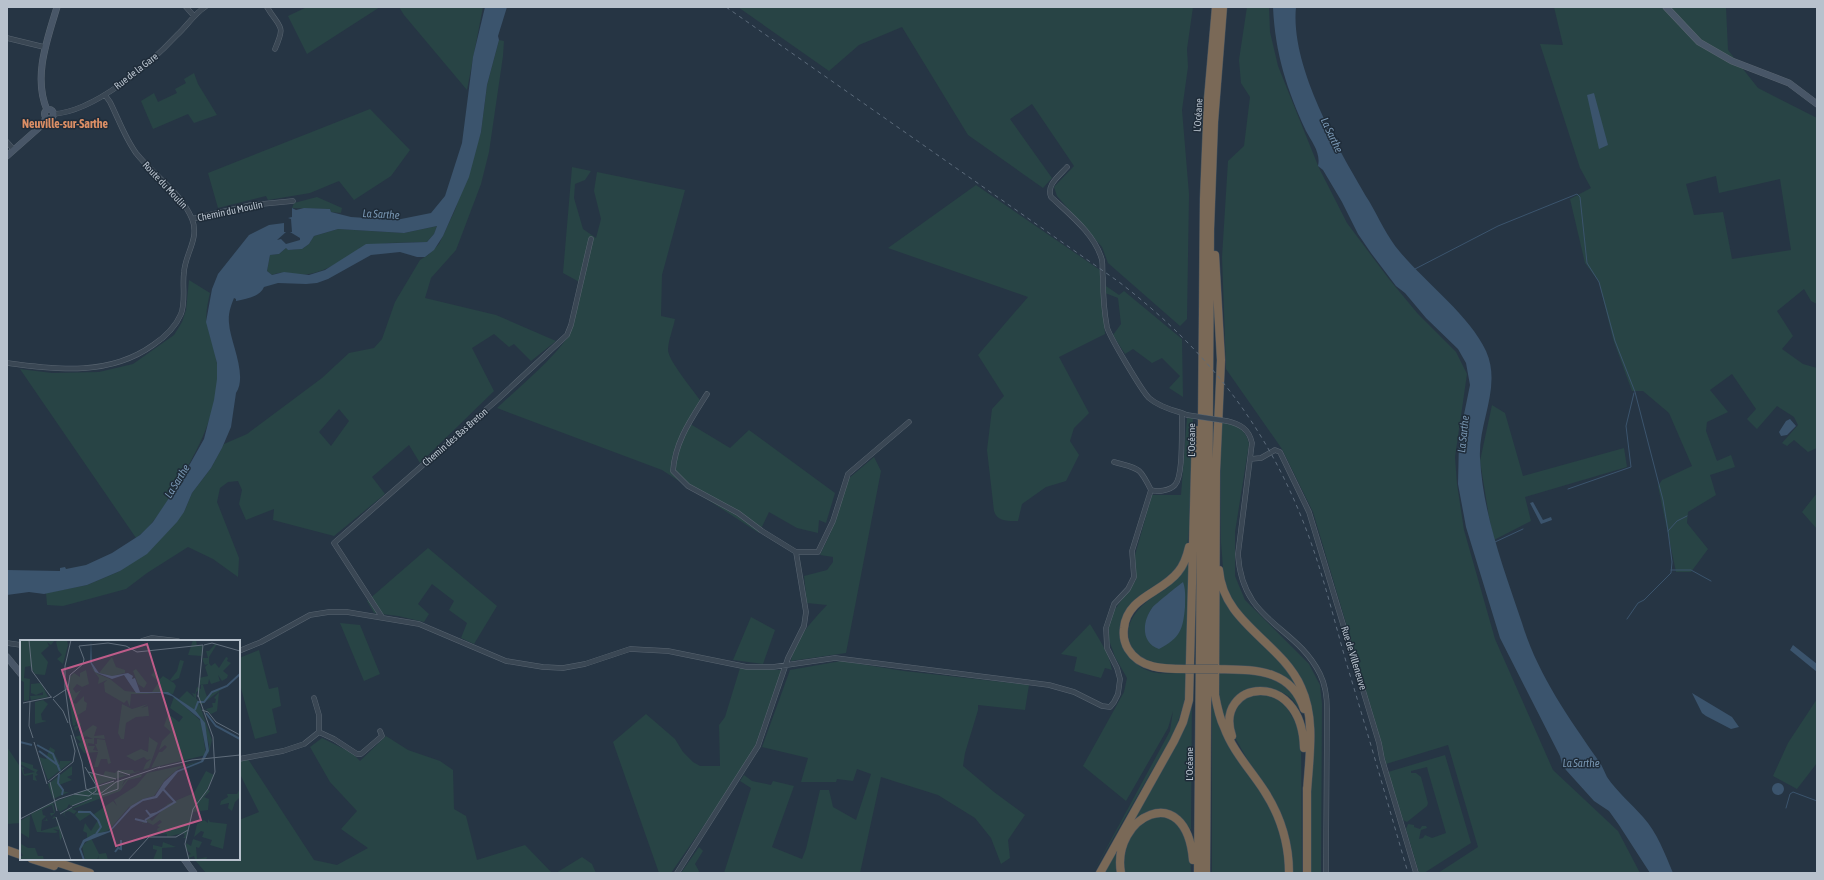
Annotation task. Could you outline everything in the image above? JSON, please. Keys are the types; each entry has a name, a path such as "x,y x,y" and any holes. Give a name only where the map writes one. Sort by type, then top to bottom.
{"highway":[{"name":"L’Océane","path":"1216,7 1217,42"},
{"name":"L’Océane","path":"1198,873 1204,206 1217,42 1224,7"},
{"name":"L’Océane","path":"1206,873 1210,229 1213,82"},
{"path":"1210,229 1214,238 1221,360 1216,514 1215,695 1224,728 1244,763 1265,791 1280,820 1288,851 1289,873"},
{"path":"1100,873 1174,742 1186,711 1190,688 1192,537 1198,407 1202,397"},
{"path":"1216,514 1218,520 1220,573 1225,595 1231,606 1245,624 1287,662 1302,688 1307,704 1310,728 1307,792"},
{"path":"1192,537 1186,557 1178,573 1138,602 1128,614 1124,630 1126,646 1130,653 1142,663 1159,668 1252,670 1267,673 1283,680 1294,691 1302,703 1306,722 1307,873"},
{"path":"1244,763 1229,726 1230,714 1239,698 1254,691 1271,692 1282,697 1299,716 1303,726 1307,792"},
{"path":"1121,873 1121,855 1131,830 1138,821 1145,816 1160,812 1173,816 1186,828 1191,843 1194,873"},
{"path":"7,844 20,850"},
{"path":"7,850 20,855"},
{"path":"35,860 74,873"},
{"path":"50,860 90,873"}],"street":[{"path":"46,118 51,118 53,114 51,110 47,110 42,98 41,77 44,47 57,7"},
{"path":"186,7 194,16"},
{"name":"Rue de la Gare","path":"53,114 76,109 105,95 153,59 194,16 205,7"},
{"path":"267,7 282,27 282,33 275,49"},
{"path":"1666,7 1699,42 1732,60 1789,83 1817,104"},
{"path":"7,38 44,47"},
{"name":"Route du Moulin","path":"105,95 135,152 187,206 192,219"},
{"path":"7,156 42,125 46,118 44,115 47,110"},
{"path":"7,142 14,150"},
{"path":"1067,167 1049,187 1048,192 1051,197 1077,221 1092,239 1099,253 1102,261 1104,306 1107,329 1140,386 1149,398 1167,408 1184,414 1227,421 1240,425 1250,436 1252,443 1238,554 1241,578 1250,598 1258,610 1302,649 1313,662 1324,684 1326,696 1326,873"},
{"name":"Chemin du Moulin","path":"7,363 59,369 94,368 126,360 157,343 172,329 182,312 183,272 195,235 192,219 252,205 293,201"},
{"name":"Chemin des Bas Breton","path":"382,617 334,544 567,335 571,325 591,239"},
{"path":"707,394 684,432 674,460 673,471 688,486 738,513 762,531 796,552 818,552 833,521 848,474 909,422"},
{"path":"1151,490 1158,492 1175,485 1180,475 1184,414"},
{"name":"Rue de Villeneuve","path":"1250,459 1261,458 1275,450 1280,452 1309,512 1380,742 1382,759 1416,873"},
{"path":"240,651 261,642 310,615 329,612 347,612 418,624 506,661 529,666 563,668 585,664 630,649 668,651 747,667 786,665 835,658 1049,685 1074,692 1102,706 1110,707 1118,694 1120,679 1117,668 1107,648 1106,628 1114,604 1128,589 1134,577 1132,551 1151,490 1144,476 1136,467 1114,462"},
{"path":"677,873 758,746 786,665 806,620 796,552"},
{"path":"145,640 152,638 169,640"},
{"path":"7,644 20,645"},
{"path":"7,657 20,673"},
{"path":"314,698 319,715 319,732"},
{"path":"319,732 334,739 357,754 361,754 382,736 380,731"},
{"path":"240,759 304,744 319,732"},
{"path":"185,860 194,873"}],"green space":[{"path":"307,7 380,7 307,54 288,16"},
{"path":"399,7 483,7 467,90 404,15"},
{"path":"738,7 1193,7 1187,49 1188,67 1182,110 1189,194 1187,319 1180,326 1108,263 1102,247 1057,196 1054,187 1074,166 1032,104 1010,119 1052,178 1043,188 968,135 902,27 859,45 829,71"},
{"path":"1247,7 1269,7 1270,32 1278,66 1319,168 1347,223 1389,279 1418,314 1456,352 1467,374 1455,457 1457,484 1464,530 1495,639 1553,770 1618,831 1640,873 1438,873 1478,847 1448,745 1386,764 1381,741 1313,512 1282,449 1226,369 1222,257 1228,161 1244,146 1250,97 1241,83 1239,60"},
{"path":"1554,7 1726,7 1728,50 1758,88 1817,118 1817,304 1811,301 1804,289 1777,311 1793,336 1782,349 1803,364 1817,368 1817,448 1808,452 1794,440 1787,446 1782,443 1798,425 1794,417 1777,406 1757,429 1747,419 1756,409 1732,374 1710,390 1728,412 1707,422 1706,431 1717,461 1731,455 1735,467 1710,475 1716,495 1688,512 1687,523 1708,549 1691,572 1676,572 1658,486 1662,480 1692,466 1669,413 1643,391 1632,391 1613,339 1599,282 1585,263 1570,199 1591,188 1580,168 1540,44 1563,45","holes":["1716,176 1719,193 1780,179 1791,250 1732,259 1723,212 1694,215 1686,184"]},
{"path":"499,40 504,41 489,152 481,184 456,250 431,278 425,298 496,315 556,341 531,361 514,344 509,347 494,334 472,348 494,391 420,463 409,445 372,477 385,494 334,536 273,520 274,509 246,520 239,504 242,490 238,481 228,482 220,488 217,502 239,558 238,577 213,559 188,547 147,573 126,589 63,606 47,605 46,593 87,585 120,571 184,512 192,493 211,468 224,444 247,434 322,378 349,353 374,348 382,339 395,302 420,260 428,255 439,244 455,210 481,132 487,85","holes":["339,409 349,421 331,446 319,432"]},
{"path":"194,73 198,84 217,115 194,123 188,114 153,129 141,101 154,93 158,102 177,93 175,89 186,83 184,79"},
{"path":"370,109 410,150 391,176 354,200 339,181 310,193 268,200 266,196 218,208 208,173"},
{"path":"572,167 591,171 585,180 575,184 574,198 583,229 596,238 601,219 594,191 597,172 685,190 662,275 661,316 675,319 669,343 669,355 676,368 700,400 687,422 730,448 749,430 835,493 826,523 819,520 818,533 797,528 769,512 759,533 662,470 497,408 549,359 567,338 572,329 583,284 563,273"},
{"path":"976,185 1100,270 1105,334 1059,357 1089,413 1074,428 1070,441 1079,455 1066,481 1046,487 1022,504 1018,521 1007,521 1001,519 994,511 987,450 992,409 1004,396 978,355 1028,297 888,248"},
{"path":"317,197 342,208 341,213 331,212 330,209 292,208 294,203"},
{"path":"437,226 434,234 427,242 388,243 359,248 360,249 336,264 316,272 304,275 277,273 272,275 267,271 270,255 279,254 286,248 288,250 302,249 309,244 314,236 338,229 404,233"},
{"path":"189,280 210,293 206,319 217,364 217,380 212,411 201,441 169,498 160,513 136,538 20,369 52,373 99,372 133,364 174,335 182,322 186,310"},
{"path":"1106,286 1119,295 1124,291 1182,339 1183,397 1169,388 1180,376 1162,358 1152,363 1133,349 1125,354 1113,335 1121,324 1118,298 1105,293"},
{"path":"1492,405 1505,413 1523,476 1624,448 1627,467 1525,497 1531,521 1494,540 1480,461"},
{"path":"1187,417 1193,418 1189,529 1185,554 1179,566 1170,575 1140,597 1131,606 1124,616 1120,630 1121,644 1124,650 1141,667 1148,671 1162,673 1188,672 1185,697 1181,713 1172,736 1093,873 1170,731 1173,711 1168,728 1126,801 1083,766 1124,692 1127,678 1115,657 1109,640 1109,625 1113,612 1136,580 1135,555 1152,495 1181,495"},
{"path":"1220,422 1239,428 1245,434 1249,444 1235,532 1235,576 1245,600 1309,664 1320,685 1322,704 1321,873 1310,873 1312,714 1304,687 1230,599 1224,580 1221,543"},
{"path":"874,457 881,471 846,653 791,661 800,638 827,605 807,603 804,576 827,570 833,562 833,557 820,555 831,532 848,479"},
{"path":"1817,493 1817,529 1802,512"},
{"path":"428,548 497,606 474,644 461,638 467,623 449,610 454,601 432,584 418,604 429,614 424,622 398,616 374,613 367,601"},
{"path":"1189,561 1189,667 1163,665 1147,661 1134,651 1130,643 1128,635 1131,622 1138,610 1143,605 1173,583","holes":["1183,582 1145,630 1148,615 1152,608"]},
{"path":"1218,580 1227,606 1248,631 1285,663 1303,700 1287,679 1258,667 1218,667"},
{"path":"751,617 775,630 763,664 733,660"},
{"path":"340,623 360,625 380,674 364,681"},
{"path":"1090,624 1111,664 1112,670 1105,668 1101,678 1074,671 1077,657 1061,654"},
{"path":"259,650 269,689 278,687 281,706 272,709 277,733 255,739 240,685 240,658"},
{"path":"841,661 904,671 1029,685 1025,710 978,705 963,766 1025,815 1008,840 1010,858 1001,864 991,838 975,818 938,795 881,777 860,873 724,873 751,788 740,781 744,775 752,781 771,785 773,781 794,786 772,847 802,859 806,849 820,790 829,790 833,807 856,820 871,774 857,769 853,781 837,779 836,782 801,782 808,758 762,747 790,670"},
{"path":"740,668 782,670 755,746 736,779 671,873 659,873 613,742 646,714 675,739 683,752 693,762 700,766 720,766 719,725 725,717"},
{"path":"1218,672 1257,675 1279,683 1288,690 1296,700 1302,713 1293,700 1279,691 1261,688 1252,689 1237,696 1231,703 1228,712 1227,731 1219,698"},
{"path":"1192,689 1191,830 1180,817 1170,811 1158,809 1146,812 1141,815 1132,825 1118,873 1102,873 1175,746"},
{"path":"1212,690 1214,706 1280,822 1288,873 1212,873"},
{"path":"1260,693 1283,701 1301,732 1302,873 1291,873 1290,851 1250,764 1234,736 1232,715 1234,709 1243,699"},
{"path":"1817,699 1817,763 1797,789 1773,776 1788,743"},
{"path":"386,736 408,750 440,761 453,770 454,809 466,816 477,860 525,845 552,873 206,873 195,860 240,860 240,820 259,812 241,776 240,758 248,759 314,860 337,865 368,848 341,829 357,811 330,782 310,747 322,738 352,753 360,761"},
{"path":"7,747 20,766 20,823 7,824"},
{"path":"1445,755 1471,843 1424,873 1419,873 1406,829 1408,824 1414,825 1414,827 1420,829 1422,826 1426,826 1427,828 1421,830 1419,839 1423,838 1425,835 1432,838 1446,833 1427,767 1411,771 1411,773 1416,773 1421,777 1428,803 1427,806 1407,822 1403,820 1388,772"},
{"path":"1159,815 1169,817 1174,820 1183,830 1188,844 1191,873 1124,873 1125,853 1132,833 1141,823"},
{"path":"699,847 703,851 695,864 699,871 698,873 681,873"},
{"path":"582,857 592,864 596,873 556,873"}],"water":[{"name":"La Sarthe","path":"485,7 507,7 498,36 499,40 487,85 481,132 469,177 443,236 434,250 425,257 417,257 400,252 371,255 328,279 317,283 278,283 264,287 259,293 252,297 236,301 234,298 229,313 229,323 240,377 231,427 211,468 192,493 184,512 177,522 147,554 120,571 87,585 44,594 29,592 7,595 7,570 60,571 60,568 65,567 66,569 86,565 112,553 140,535 153,522 181,480 204,439 214,400 217,379 217,363 206,322 212,289 218,274 249,235 269,225 284,223 284,232 286,232 277,240 281,239 286,244 300,240 300,238 290,232 292,232 291,219 288,218 292,217 292,208 296,210 304,208 330,209 331,212 351,217 396,220 431,213 445,196 462,143 473,57","holes":["437,226 434,234 427,242 366,244 325,270 309,275 284,272 272,275 267,271 270,255 279,254 286,248 288,250 302,249 309,244 314,236 338,229 404,233"]},
{"name":"La Sarthe","path":"1273,7 1296,7 1296,30 1301,55 1319,107 1344,158 1387,234 1410,263 1469,325 1479,338 1486,351 1492,378 1491,391 1480,445 1485,500 1495,542 1528,641 1554,694 1602,766 1607,777 1652,829 1673,873 1650,873 1609,811 1594,801 1566,770 1500,638 1466,527 1458,484 1459,439 1470,385 1466,363 1458,349 1426,318 1405,293 1396,286 1371,253 1358,234 1342,202 1323,170 1318,166 1319,161 1317,152 1299,116 1283,71 1276,40"},
{"path":"1594,93 1608,145 1599,149 1587,95"},
{"path":"1790,419 1796,426 1787,435 1781,436 1779,432 1786,421"},
{"path":"1533,502 1543,520 1551,517 1552,520 1541,524 1530,503"},
{"path":"1183,582 1185,591 1185,607 1183,622 1176,637 1159,649 1153,646 1146,637 1146,619 1154,606"},
{"path":"1793,645 1817,664 1817,672 1790,650"},
{"path":"1692,693 1732,717 1739,727 1731,729 1706,716 1702,713"},
{"path":"1776,783 1780,783 1784,789 1780,795 1776,795 1772,791 1772,787"}],"waterway":[{"path":"1415,269 1498,226 1577,194 1580,197 1587,263 1599,282 1615,341 1635,392 1663,500 1668,531"},
{"path":"1568,489 1631,467 1626,426 1634,393"},
{"path":"1627,619 1638,603 1644,600 1671,573 1672,562 1668,531 1677,521 1687,516"},
{"path":"1495,542 1523,529"},
{"path":"1671,570 1691,570 1711,581"},
{"path":"1786,808 1790,794 1793,792 1817,801"}],"railway":[{"path":"726,7 1119,282 1179,334 1206,362 1230,392 1253,423 1273,456 1306,529 1323,580 1408,873"}],"district":[{"name":"Neuville-sur-Sarthe","path":"65,124"}]}
